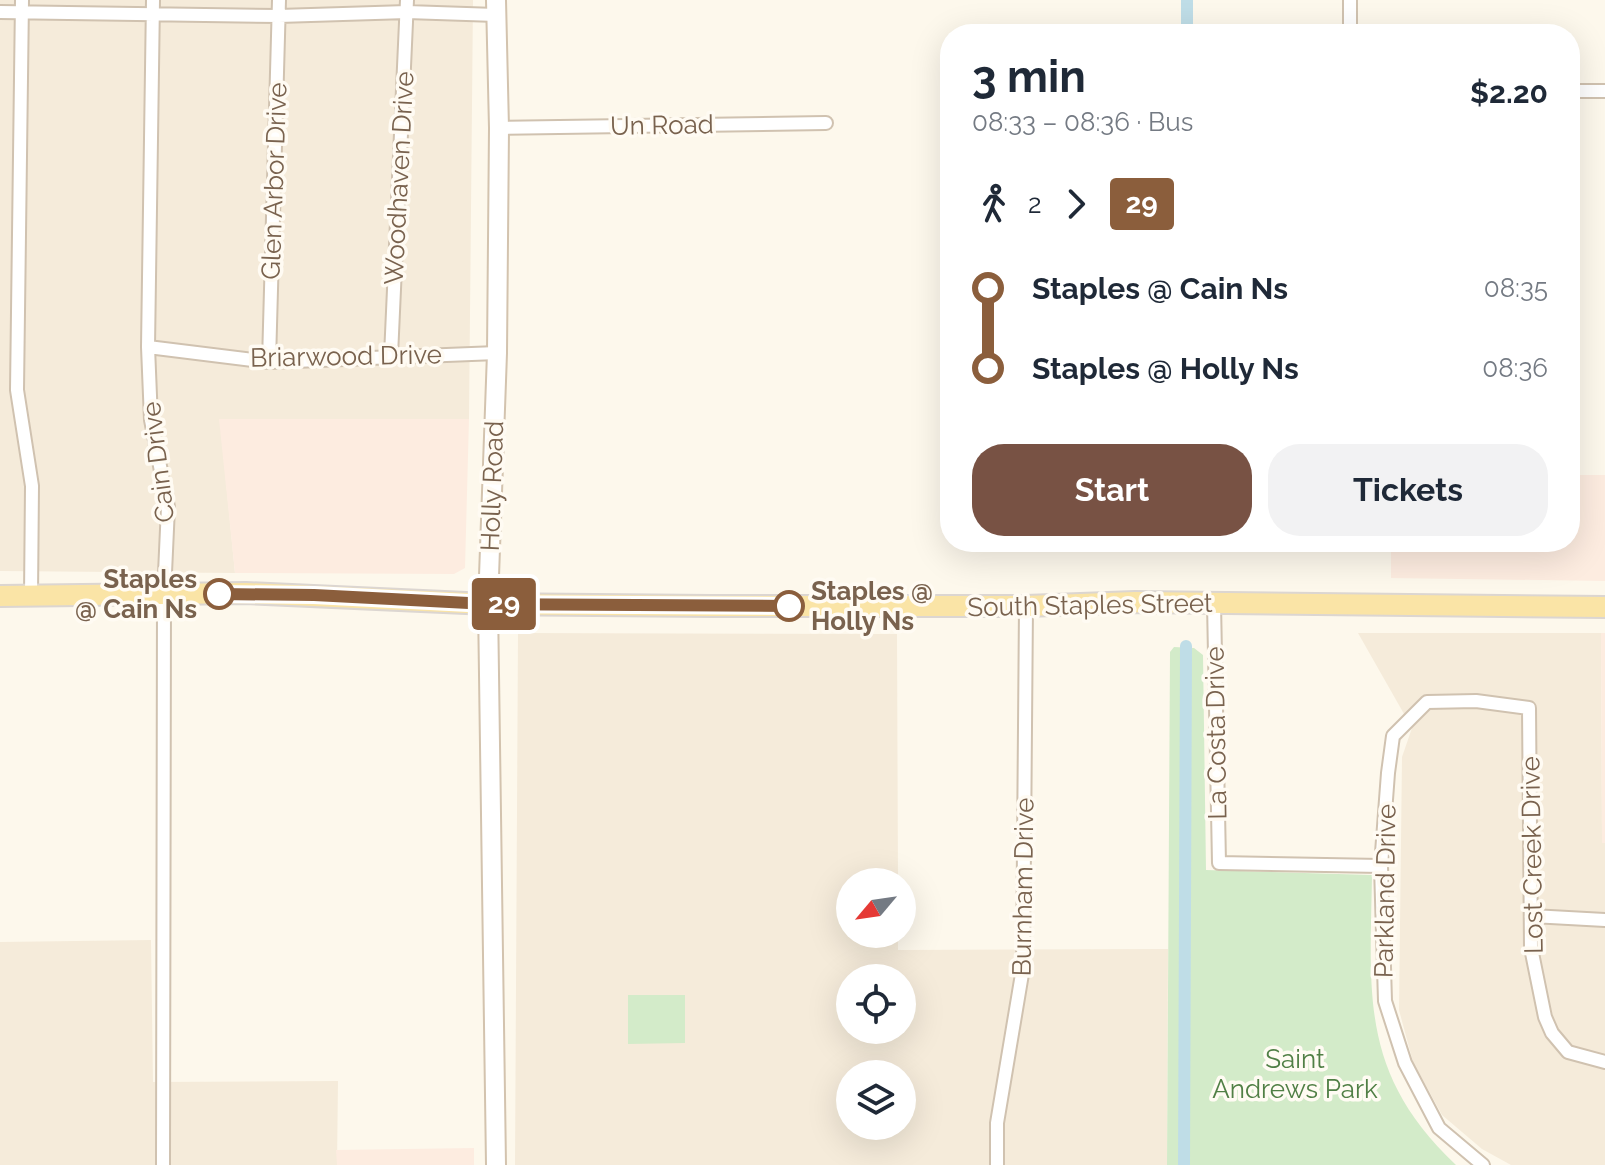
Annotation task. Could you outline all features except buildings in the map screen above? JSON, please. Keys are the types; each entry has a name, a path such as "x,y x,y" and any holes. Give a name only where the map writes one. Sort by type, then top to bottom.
{"main road":[{"name":"Holly Road","path":"496,8 499,128 497,353 488,604 496,1165"},
{"name":"South Staples Street","path":"0,596 246,593 488,604 1026,606 1124,602 1605,607"}],"street":[{"name":"Cain Drive","path":"153,0 148,347 151,420 168,507 164,595 163,1165"},
{"name":"Glen Arbor Drive","path":"269,362 279,0"},
{"path":"1350,0 1350,24"},
{"path":"22,6 17,390 32,486 31,596"},
{"path":"0,12 22,6 153,14 279,16 407,6 496,8"},
{"name":"Woodhaven Drive","path":"391,356 407,6"},
{"path":"1580,91 1605,91"},
{"name":"Un Road","path":"499,128 826,123"},
{"name":"Briarwood Drive","path":"148,347 269,362 497,353"},
{"name":"La Costa Drive","path":"1214,603 1219,863 1381,866"},
{"name":"Burnham Drive","path":"997,1165 997,1123 1023,968 1026,606"},
{"name":"Parkland Drive","path":"1483,1165 1439,1128 1405,1063 1385,1001 1381,866 1393,736 1427,702 1455,700 1529,708"},
{"name":"Lost Creek Drive","path":"1529,708 1531,948 1545,1017 1552,1033 1568,1052 1605,1062"},
{"path":"1532,916 1605,920"}],"shaded area":[{"path":"0,0 473,0 469,419 220,420 235,573 0,571"},
{"path":"219,419 469,419 465,568 454,574 235,573"},
{"path":"1580,475 1605,475 1605,581 1391,578 1391,552 1580,552"},
{"path":"518,633 897,634 898,868 836,868 836,948 1168,949 1167,1165 515,1165"},
{"path":"1358,633 1601,633 1602,842 1605,843 1605,1165 1511,1165 1482,1149 1442,1115 1413,1062 1399,1010 1402,757 1412,728"},
{"path":"1601,633 1605,633 1605,843 1602,843"},
{"path":"151,940 153,1082 338,1081 337,1165 0,1165 0,942"},
{"path":"474,1148 474,1165 337,1165 336,1150"}],"green space":[{"name":"Saint Andrews Park","path":"1174,647 1194,648 1203,655 1206,870 1372,875 1372,996 1377,1031 1387,1065 1402,1098 1425,1131 1456,1165 1167,1165 1170,652"},
{"path":"628,995 685,995 685,1043 628,1044"}],"waterway":[{"path":"1187,0 1187,24"},
{"path":"1184,1165 1186,646"}],"bus line":[{"name":"29","path":"219,594 314,595 488,604 789,606"}],"place":[{"name":"Staples @ Cain Ns","path":"219,594"},
{"name":"Staples @ Holly Ns","path":"789,606"}]}
